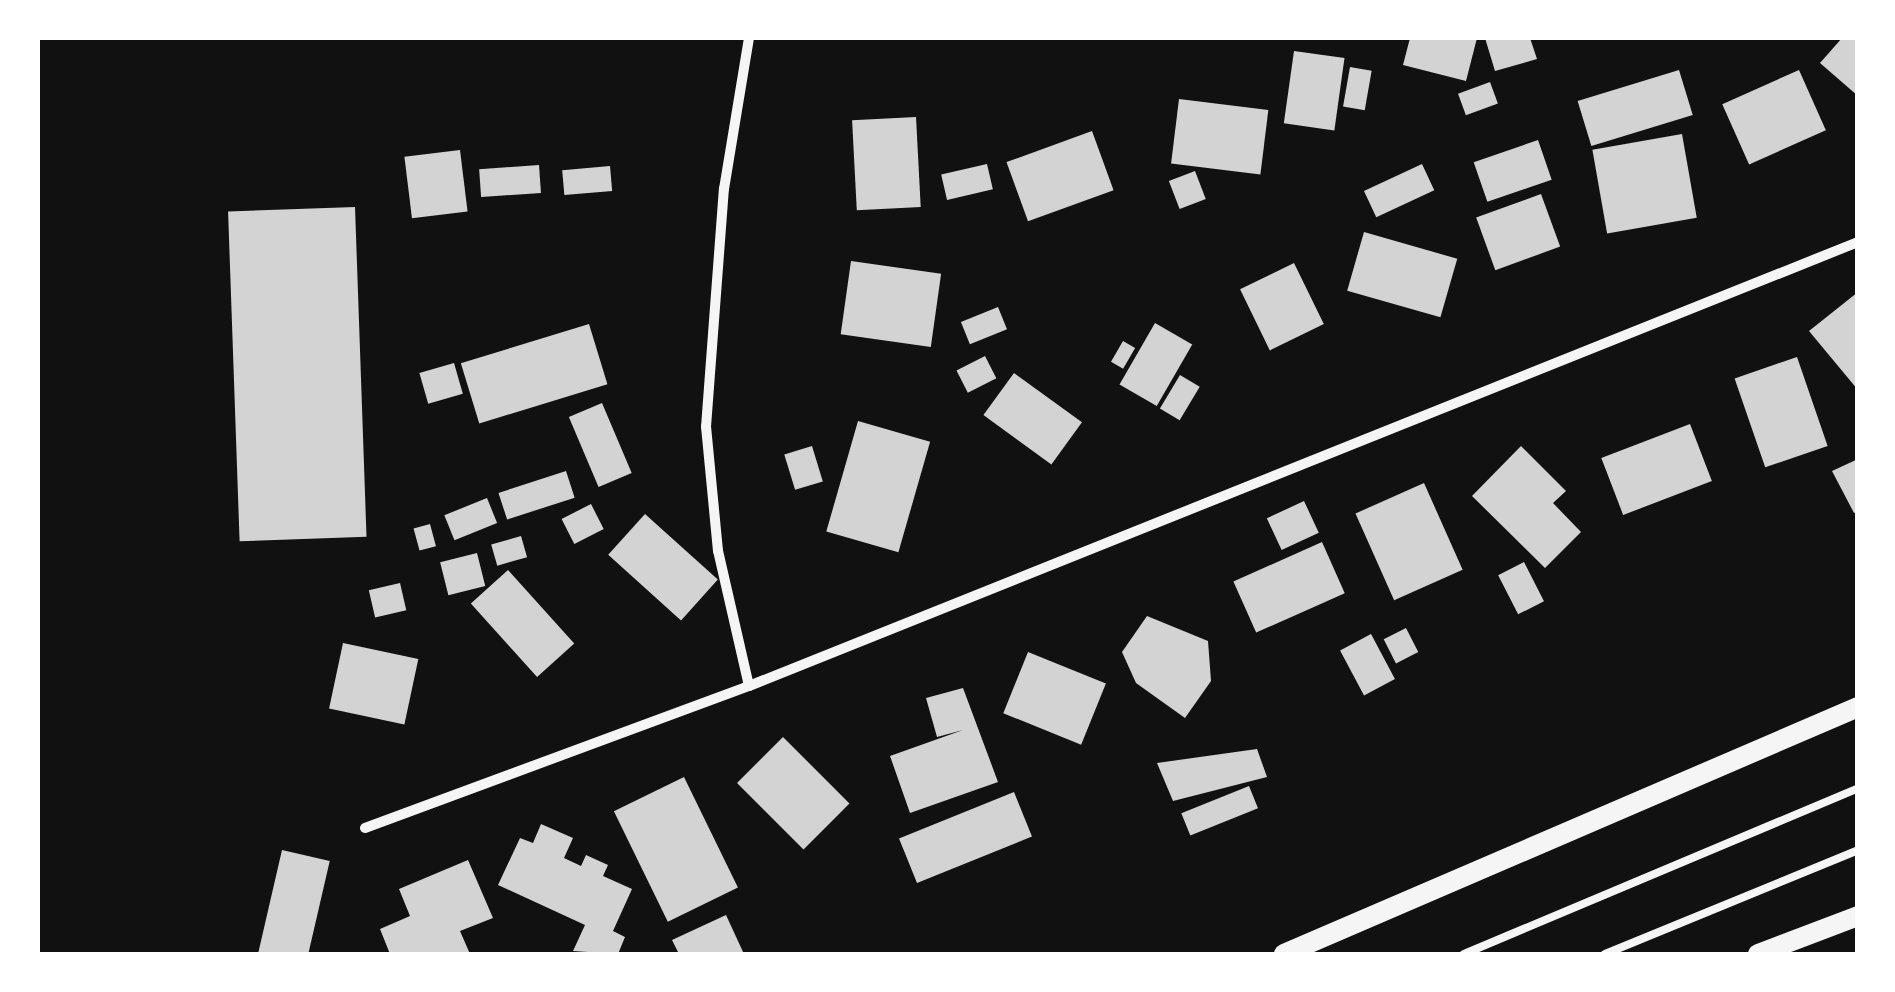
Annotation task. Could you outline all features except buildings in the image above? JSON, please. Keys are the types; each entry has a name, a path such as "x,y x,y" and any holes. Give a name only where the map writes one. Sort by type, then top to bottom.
{"main road":[{"path":"1284,954 1858,707"},
{"path":"1758,954 1858,916"}],"street":[{"path":"749,38 724,188 706,427 718,551 749,686"},
{"path":"365,828 749,686 1858,242"}],"lane":[{"path":"1464,954 1858,788"},
{"path":"1605,954 1858,850"}]}
